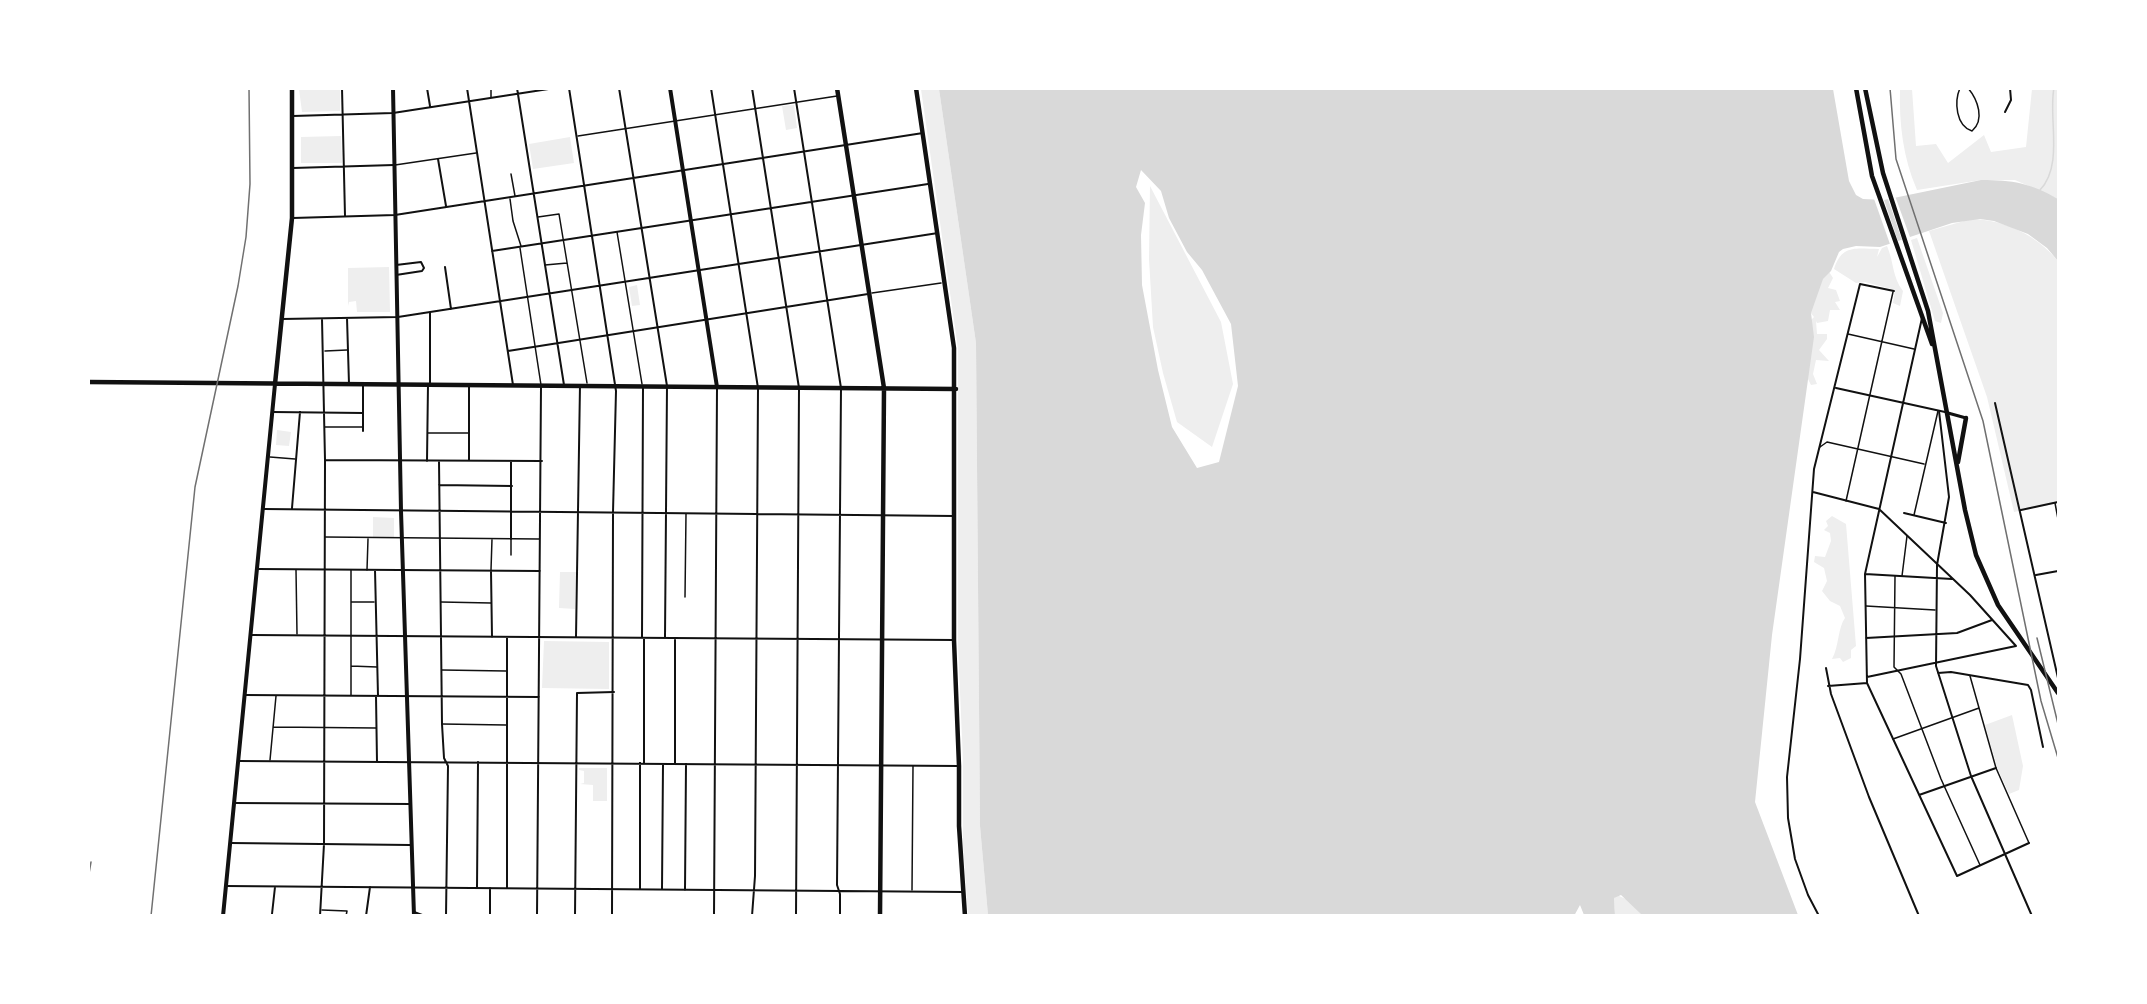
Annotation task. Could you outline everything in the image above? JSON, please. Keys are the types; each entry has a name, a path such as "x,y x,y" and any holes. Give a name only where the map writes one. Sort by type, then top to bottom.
{"main road":[{"path":"223,915 292,218 292,88"},
{"path":"393,88 401,511 415,888 414,914"},
{"path":"670,88 717,387"},
{"path":"837,88 871,293 884,388 880,915"},
{"path":"916,88 954,348 956,389 954,640 960,766 959,826 965,915"},
{"path":"1856,88 1866,153 1878,197 1937,356"},
{"path":"1865,88 1880,161 1928,310 1968,527 1981,568 1998,605 2058,693"},
{"path":"88,382 956,389"},
{"path":"1957,465 1966,418"}],"street":[{"path":"342,88 345,216"},
{"path":"428,88 430,108"},
{"path":"467,88 513,386"},
{"path":"517,88 564,386"},
{"path":"293,116 393,113 555,88"},
{"path":"570,88 616,386 613,512 612,915"},
{"path":"619,88 667,386 665,638"},
{"path":"711,88 758,388 756,764 752,915"},
{"path":"752,88 799,388 796,915"},
{"path":"794,88 841,388 837,765 837,885 840,915"},
{"path":"2005,112 2011,100 2010,88"},
{"path":"292,218 395,214 923,133"},
{"path":"438,159 446,207"},
{"path":"293,168 394,165"},
{"path":"492,251 931,184"},
{"path":"282,319 398,317 938,233"},
{"path":"396,265 421,262 424,268 423,271 396,275"},
{"path":"445,267 451,309"},
{"path":"1819,915 1808,895 1795,859 1786,785 1802,639 1813,492 1819,448 1860,284 1893,291"},
{"path":"508,351 871,293"},
{"path":"427,461 430,312"},
{"path":"320,915 324,844 325,569 325,384 322,318"},
{"path":"347,318 349,384"},
{"path":"1922,318 1865,574 1867,683 1957,876 2029,843"},
{"path":"363,384 363,429"},
{"path":"468,461 469,385"},
{"path":"576,637 580,385"},
{"path":"537,915 541,386"},
{"path":"640,889 643,386"},
{"path":"714,915 717,387"},
{"path":"1835,387 1966,418"},
{"path":"1995,403 2058,678"},
{"path":"1939,411 1949,497 1936,578 1935,634 1938,673 1971,776 2032,915"},
{"path":"272,412 363,413"},
{"path":"292,509 300,412"},
{"path":"325,460 542,460"},
{"path":"439,461 438,510 442,724 446,762 447,915"},
{"path":"511,461 511,539"},
{"path":"438,485 512,486"},
{"path":"1813,492 1879,509 1952,579 2016,646 1867,677"},
{"path":"2021,510 2057,502"},
{"path":"264,509 954,516"},
{"path":"1904,513 1946,523"},
{"path":"258,569 540,571"},
{"path":"375,570 378,667 377,762"},
{"path":"491,571 492,637"},
{"path":"2036,575 2058,571"},
{"path":"1865,574 1952,579"},
{"path":"1866,638 1965,632 1992,620"},
{"path":"252,635 954,640"},
{"path":"507,637 507,888"},
{"path":"675,638 675,764"},
{"path":"1826,668 1828,686 1878,822 1919,915"},
{"path":"1938,673 1970,675 2016,682 2030,687 2043,747"},
{"path":"1828,686 1867,683"},
{"path":"575,915 577,693 614,692"},
{"path":"245,695 539,697"},
{"path":"238,761 960,766"},
{"path":"477,888 478,762"},
{"path":"662,889 663,764"},
{"path":"685,890 686,764"},
{"path":"1918,795 1996,768"},
{"path":"234,803 411,804"},
{"path":"231,843 413,845"},
{"path":"226,886 963,892"},
{"path":"272,914 275,886"},
{"path":"366,915 370,887"},
{"path":"490,888 490,915"},
{"path":"414,914 425,915"}],"lane":[{"path":"490,88 492,98"},
{"path":"1960,88 1958,113 1964,126 1972,131 1977,126 1978,109 1976,99 1968,88"},
{"path":"577,136 838,96"},
{"path":"394,165 477,153"},
{"path":"511,174 515,196"},
{"path":"509,197 520,247 541,386"},
{"path":"537,218 559,214 588,385"},
{"path":"617,231 643,386"},
{"path":"545,266 568,263"},
{"path":"871,293 945,282"},
{"path":"1846,501 1893,291"},
{"path":"1847,334 1915,350"},
{"path":"324,351 348,350"},
{"path":"1913,515 1939,411"},
{"path":"325,428 363,429"},
{"path":"428,433 468,434"},
{"path":"1819,448 1827,442 1924,464"},
{"path":"269,457 296,459"},
{"path":"2057,502 2058,519"},
{"path":"685,597 686,513"},
{"path":"1902,576 1907,536"},
{"path":"324,537 541,539"},
{"path":"367,570 368,537"},
{"path":"491,571 492,539"},
{"path":"511,539 511,555"},
{"path":"296,569 297,635"},
{"path":"351,570 351,696"},
{"path":"1895,576 1894,667 1981,865"},
{"path":"351,602 376,603"},
{"path":"441,602 492,603"},
{"path":"1865,606 1935,610"},
{"path":"351,666 378,667"},
{"path":"442,670 507,671"},
{"path":"1970,675 1996,768 2029,843"},
{"path":"269,761 276,695"},
{"path":"1892,739 1979,707"},
{"path":"442,724 507,725"},
{"path":"273,727 376,728"},
{"path":"912,891 914,765"},
{"path":"320,910 347,911 346,915"}],"shaded area":[{"path":"299,89 340,89 340,111 302,112"},
{"path":"921,89 939,89 976,343 980,826 988,915 968,915 963,844 963,761 958,646 958,349"},
{"path":"939,89 1833,89 1849,181 1856,195 1863,199 1884,200 1981,180 2021,184 2039,189 2058,199 2058,261 2047,248 2028,234 1994,221 1980,219 1952,223 1880,247 1856,246 1843,249 1839,252 1831,271 1823,279 1811,313 1814,337 1772,635 1755,802 1798,915 1642,915 1621,895 1614,898 1615,916 1584,915 1580,905 1574,916 988,915 980,826 976,343","holes":["1141,170 1161,191 1169,218 1187,252 1202,270 1231,324 1238,386 1219,462 1197,468 1172,427 1158,370 1142,285 1141,235 1145,203 1136,187"]},
{"path":"1900,89 1912,89 1916,146 1936,144 1948,163 1984,135 1991,152 2026,147 2032,89 2058,89 2058,199 2015,180 1981,180 1917,190 1908,166 1903,140"},
{"path":"794,105 797,128 786,130 782,106"},
{"path":"341,136 342,163 301,163 301,137"},
{"path":"570,137 574,163 533,169 529,144"},
{"path":"1150,186 1221,322 1233,384 1212,447 1177,422 1163,373 1153,327 1149,259"},
{"path":"1971,219 1996,222 2019,231 2040,244 2058,261 2058,503 2014,512 1987,397 1929,231"},
{"path":"1917,238 1943,313 1941,323 1935,321 1911,240"},
{"path":"1887,246 1897,280 1903,291 1900,306 1893,303 1895,290 1865,282 1856,283 1834,269 1841,255 1846,252 1857,249 1879,249 1877,257 1882,248"},
{"path":"389,267 390,312 357,312 356,301 349,302 348,306 348,268"},
{"path":"1826,267 1833,278 1828,288 1836,290 1840,301 1835,302 1840,310 1830,310 1828,321 1817,323 1816,321 1817,334 1827,334 1827,339 1819,350 1829,361 1816,360 1813,374 1817,384 1811,385 1806,375 1809,322 1814,317 1810,312"},
{"path":"637,285 640,305 632,306 629,287"},
{"path":"277,430 291,432 289,446 276,445"},
{"path":"1832,516 1846,524 1856,646 1851,650 1851,658 1843,662 1840,658 1832,659 1845,618 1840,606 1830,601 1822,591 1827,581 1824,568 1814,562 1815,556 1825,557 1831,541 1830,533 1824,530 1828,526 1826,521"},
{"path":"373,517 394,518 394,537 373,537"},
{"path":"560,572 576,572 575,609 559,608"},
{"path":"544,641 609,642 609,689 542,688"},
{"path":"2012,715 2023,766 2019,790 2009,794 1997,767 1985,725"},
{"path":"579,768 607,768 607,801 593,801 593,785 580,784 584,783 584,771"},
{"path":"1617,895 1630,901 1642,915 1615,915 1614,898"}],"pier":[{"path":"1894,193 1911,240 1903,243 1887,196"},
{"path":"1873,196 1883,197 1899,244 1891,247"}],"waterway":[{"path":"2040,190 2047,180 2053,154 2054,88"}],"railway":[{"path":"151,916 195,487 238,286 246,237 250,184 249,88"},
{"path":"1890,88 1896,159 1983,421 2041,701 2058,758"},
{"path":"2037,638 2058,724"},
{"path":"88,879 91,862"}]}
